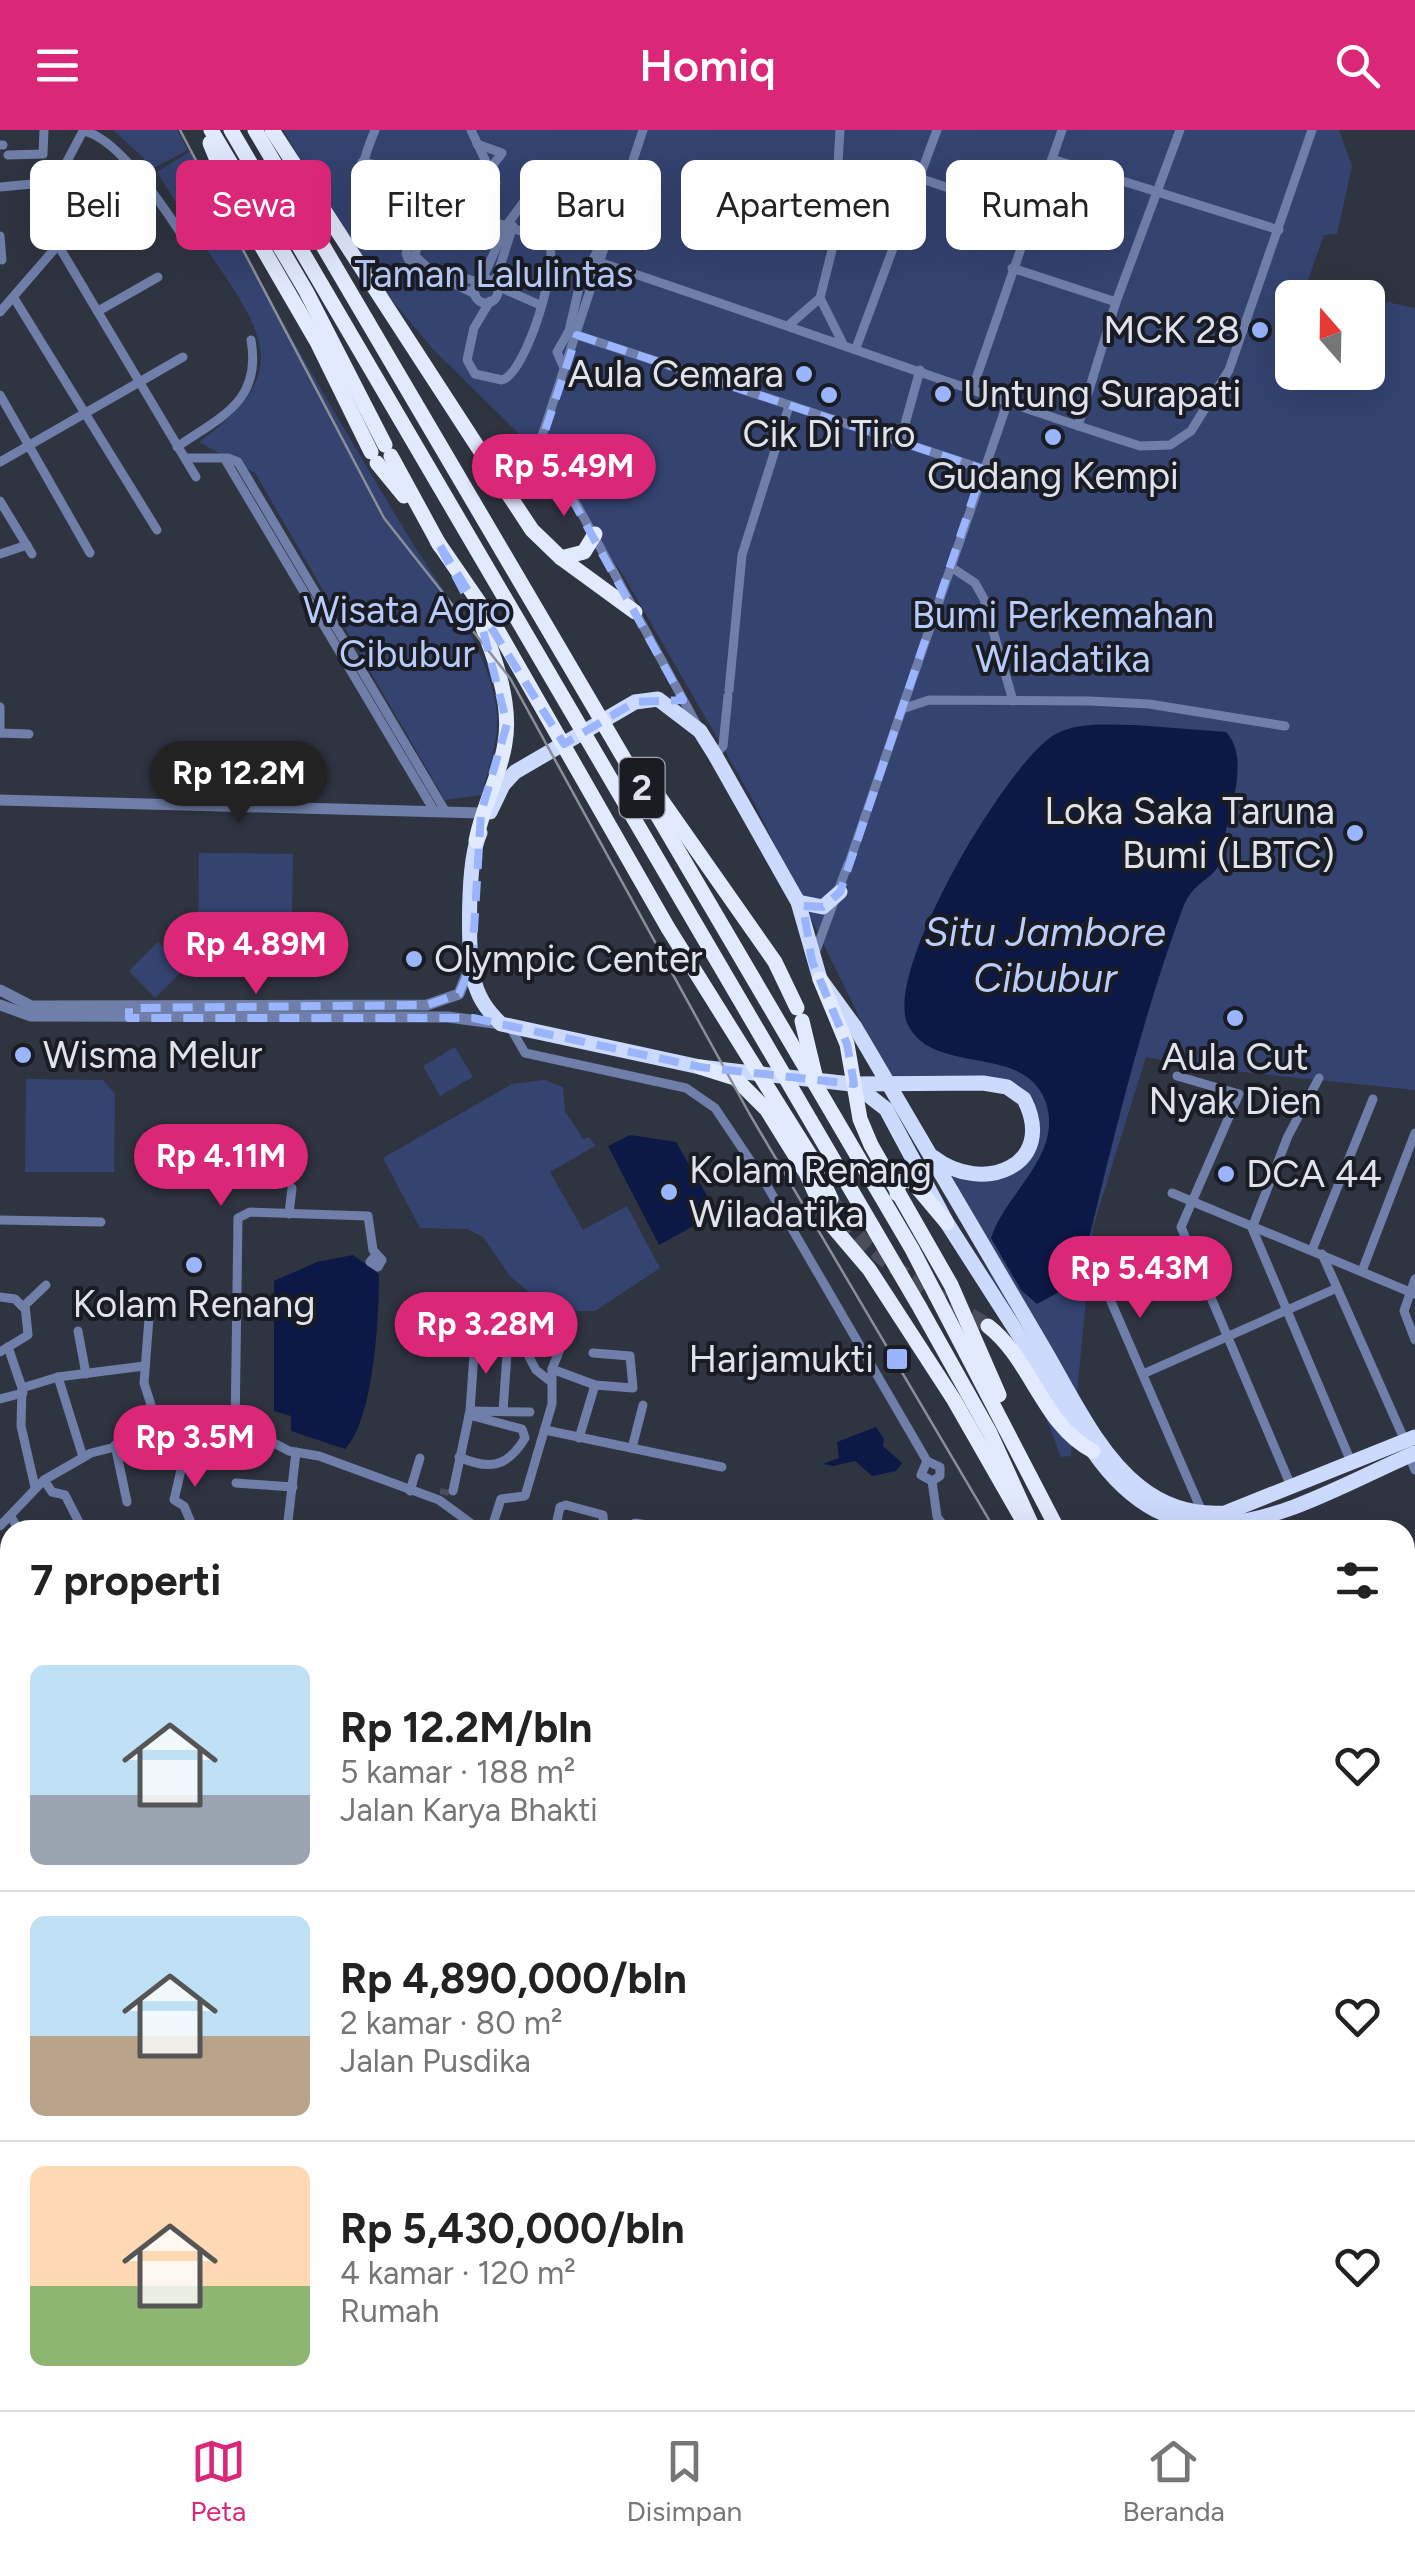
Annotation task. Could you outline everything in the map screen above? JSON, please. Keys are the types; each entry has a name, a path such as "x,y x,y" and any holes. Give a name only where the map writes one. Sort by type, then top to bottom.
{"highway":[{"path":"208,130 234,198 381,454 494,624 668,928 813,1160 831,1199"},
{"path":"208,130 306,291 381,454"},
{"name":"2","path":"231,130 920,1306 990,1433 1028,1520"},
{"name":"2","path":"255,130 912,1248 1053,1520"},
{"path":"272,130 532,530 561,558 635,612"},
{"path":"561,558 584,552 595,534"},
{"path":"434,535 472,601 504,702 506,742 480,813 476,841 472,963 482,1000 506,1025 530,1033 700,1066 851,1084 996,1084 1019,1093 1028,1106 1032,1126 1029,1146 1018,1162 1004,1172 974,1176 933,1157"},
{"path":"476,841 503,785 516,772 636,702 658,699 700,731 798,902 812,962 847,1044 860,1119 897,1194 951,1285 1021,1452"},
{"path":"597,710 775,962 799,1014 820,1096"},
{"path":"798,902 823,907 840,892"},
{"path":"820,979 855,1027 933,1157 1093,1451 1119,1486 1140,1504 1174,1520"},
{"path":"700,1066 735,1078 767,1110 806,1173 828,1221 869,1269 954,1400 1007,1497 1024,1520"},
{"path":"851,1084 878,1098 886,1109 947,1223"},
{"path":"897,1194 899,1182 910,1179 947,1223 1127,1475 1159,1499 1203,1514 1225,1513 1352,1464 1390,1456"},
{"path":"988,1326 1011,1346 1067,1435 1093,1451"},
{"path":"1244,1520 1283,1508 1410,1447"}],"street":[{"path":"8,156 45,153 44,130"},
{"path":"363,160 374,130"},
{"path":"471,130 486,160"},
{"path":"632,160 643,130"},
{"path":"790,326 820,298 833,246 840,130"},
{"path":"926,160 937,130"},
{"path":"1062,130 1052,159 1278,230"},
{"path":"1078,426 1116,302 1180,130"},
{"path":"602,263 842,342 1007,404 1148,448 1170,445 1191,431 1235,357 1312,130"},
{"path":"68,160 83,131 103,141 122,160"},
{"path":"478,144 501,152 496,160"},
{"path":"0,187 30,184"},
{"path":"156,201 176,228"},
{"path":"474,328 480,281 520,209"},
{"path":"500,221 511,224 542,236 554,250 520,366 502,380 482,378 469,368 466,352 474,328 492,300 511,224"},
{"path":"0,236 2,260"},
{"path":"0,312 52,250"},
{"path":"66,250 196,477"},
{"path":"407,250 410,263 476,295 539,308"},
{"path":"415,250 420,263 496,284 539,308"},
{"path":"564,368 557,352 569,331 580,283 598,250"},
{"path":"605,250 541,443 595,534 700,731"},
{"path":"856,348 892,250"},
{"path":"972,390 1019,250"},
{"path":"1012,268 1116,302"},
{"path":"100,310 158,277"},
{"path":"14,298 157,530"},
{"path":"820,298 842,342"},
{"path":"577,335 983,469"},
{"path":"177,447 244,396 252,366 251,340"},
{"path":"0,462 182,357"},
{"path":"900,442 920,370"},
{"path":"0,395 90,553"},
{"path":"812,962 840,892 1007,404"},
{"path":"715,755 723,746 742,555 789,406"},
{"path":"185,458 218,459 232,465 438,809"},
{"path":"0,501 29,549 0,554"},
{"path":"951,567 975,582 984,599 1012,702"},
{"path":"912,684 930,700"},
{"path":"902,710 930,700 1149,704 1286,726"},
{"path":"0,708 0,733 29,734"},
{"path":"0,800 480,813"},
{"path":"0,1005 31,1016 439,1004 459,994 472,963"},
{"path":"0,990 31,1006 122,1013 448,1017 506,1025 525,1053 686,1088 715,1108 766,1184 927,1461 921,1475 932,1481 939,1520"},
{"path":"1177,1076 1239,1094 1181,1227 1292,1489"},
{"path":"1319,1078 1288,1136 1252,1228 1352,1464"},
{"path":"1317,1252 1373,1100"},
{"path":"1362,1272 1415,1133"},
{"path":"289,1214 292,1188"},
{"path":"1172,1193 1412,1293"},
{"path":"235,1430 237,1222 250,1212 368,1216 375,1256"},
{"path":"0,1220 101,1222"},
{"path":"1317,1252 1338,1288 1410,1447"},
{"path":"1415,1279 1404,1311 1415,1340"},
{"path":"1103,1283 1203,1514"},
{"path":"24,1308 46,1285"},
{"path":"1143,1374 1338,1288"},
{"path":"0,1298 10,1296 24,1308 30,1332 4,1350 22,1390 20,1422 40,1483 65,1495 78,1520"},
{"path":"505,1311 536,1370 550,1382"},
{"path":"148,1318 144,1366 160,1433"},
{"path":"494,1520 501,1499 524,1496 552,1404 552,1369 569,1335 536,1322"},
{"path":"78,1331 86,1374"},
{"path":"447,1496 469,1413 475,1340 482,1333 503,1334 508,1340 503,1411"},
{"path":"552,1369 595,1385 634,1386 630,1356 593,1353"},
{"path":"0,1399 58,1377 144,1366"},
{"path":"58,1377 83,1457"},
{"path":"579,1438 595,1385"},
{"path":"632,1448 642,1405"},
{"path":"469,1413 530,1412"},
{"path":"459,1458 493,1468 504,1463 525,1438 522,1428 469,1413"},
{"path":"190,1520 184,1506 174,1500 191,1427"},
{"path":"7,1520 40,1483 83,1457 191,1427 235,1430 296,1452 320,1456 410,1491 447,1496 470,1520"},
{"path":"545,1430 722,1467"},
{"path":"115,1445 127,1502"},
{"path":"288,1520 296,1452"},
{"path":"410,1491 420,1458"},
{"path":"236,1483 292,1488"},
{"path":"557,1520 560,1507 566,1506 603,1515 603,1520"}],"highlighted area":[{"path":"577,335 983,469 840,892 823,907 803,906 812,961 847,1044 854,1084 700,1067 473,1018 129,1018 129,1008 427,1005 459,994 472,963 481,813 507,724 482,626 437,541 564,744 635,702 683,700 541,443"}],"green space":[{"path":"113,130 177,130 188,150 156,167 156,160 145,160"},
{"name":"Bumi Perkemahan Wiladatika","path":"283,130 1339,130 1352,166 1337,234 1324,235 1308,280 1275,280 1275,390 1385,390 1385,302 1415,308 1415,1090 1204,1068 1146,1057 1093,1227 1071,1456 1061,1457 972,1228 938,1165 980,1179 1030,1149 1020,1090 889,1078 753,800 622,573 528,443 432,348 354,250 500,250 500,160 351,160 351,245 331,211 331,160 301,160"},
{"name":"Wisata Agro Cibubur","path":"191,151 196,160 176,160"},
{"name":"Wisata Agro Cibubur","path":"176,160 176,202 157,172"},
{"name":"Wisata Agro Cibubur","path":"207,250 242,250 473,640 484,663 497,713 495,743 482,795 445,800 255,473 199,442 246,399 257,379 261,358 258,338 235,291"},
{"path":"199,853 293,854 291,959 198,958"},
{"path":"158,942 184,969 155,998 129,971"},
{"path":"455,1047 473,1077 440,1096 423,1066"},
{"path":"26,1079 103,1080 115,1094 114,1172 25,1172"},
{"path":"544,1080 563,1087 565,1111 583,1139 589,1137 595,1146 550,1172 583,1230 627,1206 660,1268 595,1311 571,1311 541,1302 510,1276 483,1237 467,1229 420,1228 383,1158 512,1084"}],"water":[{"name":"Situ Jambore Cibubur","path":"1135,725 1226,732 1234,744 1237,760 1234,795 1219,864 1186,900 1153,995 1085,1255 1059,1292 1037,1304 1021,1290 991,1238 1047,1140 1046,1103 1035,1084 1020,1072 938,1051 921,1041 908,1025 905,999 913,962 953,871 1007,785 1033,754 1054,735 1073,728"},
{"name":"Kolam Renang Wiladatika","path":"630,1135 676,1142 717,1213 659,1245 608,1146"},
{"path":"353,1255 379,1274 379,1293 369,1392 355,1435 345,1449 291,1431 291,1416 274,1411 274,1281 317,1262"},
{"path":"876,1427 884,1439 883,1446 902,1463 896,1471 872,1476 855,1461 823,1464 839,1458 837,1442"}],"tunnel":[{"path":"831,1199 862,1240 881,1256 988,1326"},
{"path":"444,1495 445,1489"}],"tram line":[{"path":"180,130 384,518 510,678 749,1113 989,1520"}],"place":[{"name":"MCK 28","path":"1260,330"},
{"name":"Aula Cemara","path":"804,374"},
{"name":"Untung Surapati","path":"943,394"},
{"name":"Cik Di Tiro","path":"829,395"},
{"name":"Gudang Kempi","path":"1053,437"},
{"name":"Loka Saka Taruna Bumi (LBTC)","path":"1355,833"},
{"name":"Olympic Center","path":"414,959"},
{"name":"Aula Cut Nyak Dien","path":"1235,1018"},
{"name":"Wisma Melur","path":"23,1055"},
{"name":"DCA 44","path":"1226,1174"},
{"name":"Kolam Renang Wiladatika","path":"669,1192"},
{"name":"Kolam Renang","path":"194,1265"},
{"name":"Harjamukti","path":"897,1359"}],"park label":[{"name":"Taman Lalulintas","path":"494,274"}]}
